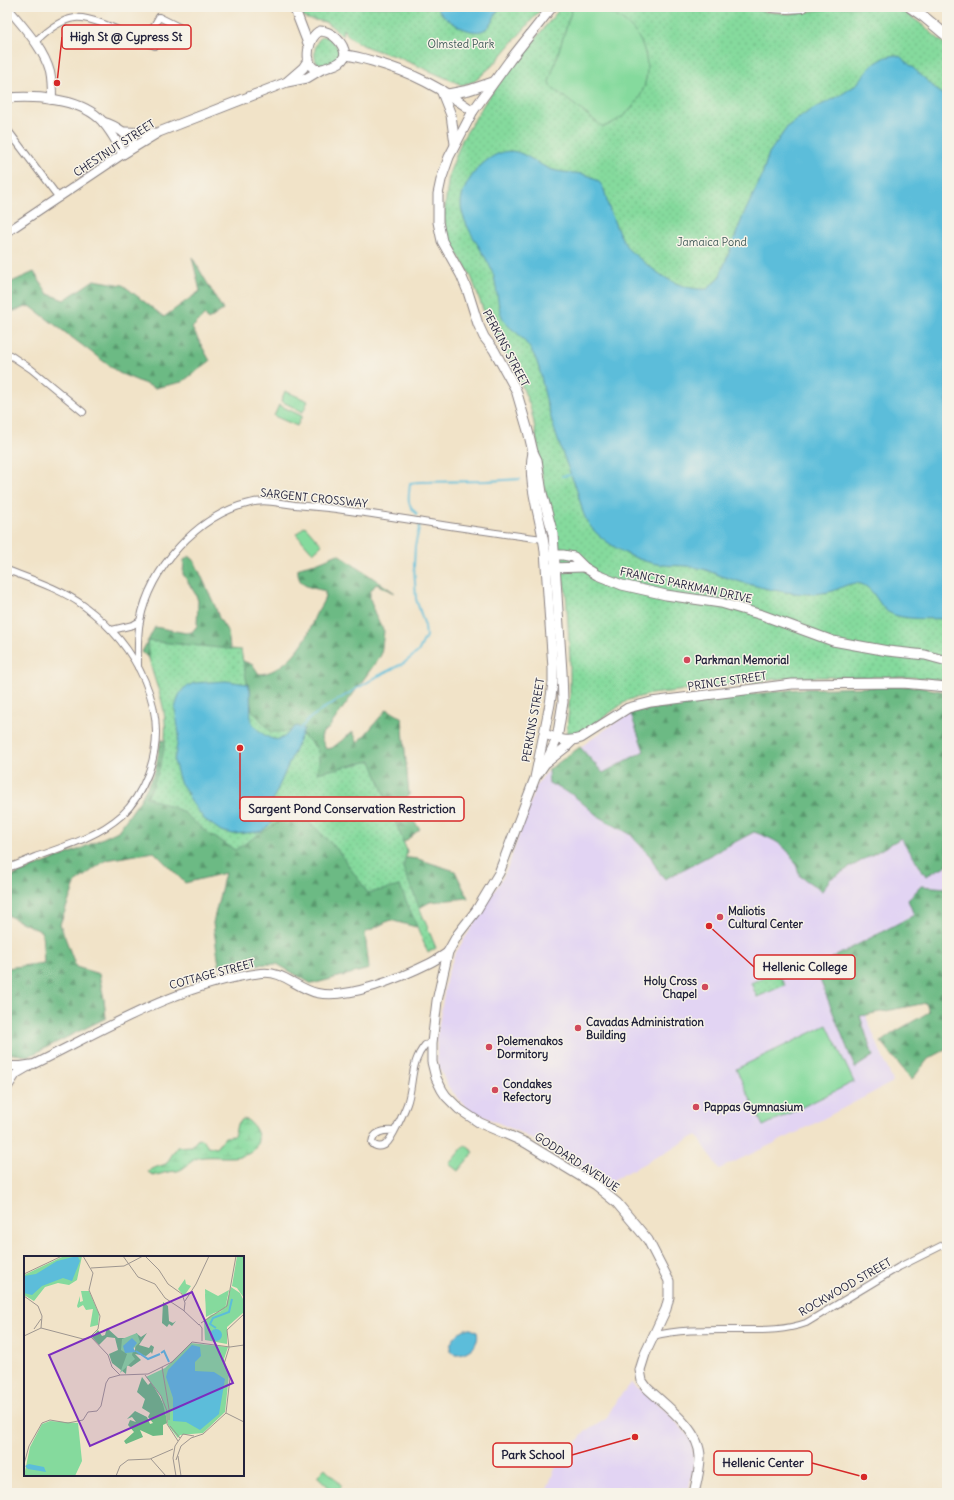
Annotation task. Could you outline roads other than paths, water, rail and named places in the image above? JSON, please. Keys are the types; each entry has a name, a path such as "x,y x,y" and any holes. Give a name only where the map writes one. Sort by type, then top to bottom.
{"highway":[{"path":"772,7 802,7"},
{"path":"910,7 926,18 947,36"}],"main road":[{"path":"294,7 309,46"},
{"name":"PERKINS STREET","path":"535,778 546,762 557,739 562,713 563,689 550,555 552,532 542,493 537,460 533,452 516,390 494,350 484,337 478,324 466,286 442,241 438,222 438,194 447,162 473,111 552,7"},
{"path":"299,20 312,29 320,32 328,32 345,50 345,55 339,63 322,69 317,69 313,67 309,59 309,46 312,36 320,32"},
{"path":"345,55 355,56 404,71 444,92 473,111"},
{"name":"CHESTNUT STREET","path":"287,82 303,68 309,59"},
{"name":"CHESTNUT STREET","path":"123,154 156,133 287,82 306,78 322,69"},
{"path":"444,92 470,90 494,82"},
{"path":"444,92 452,120 455,145"},
{"path":"7,98 52,100 72,103 87,109 103,122 117,142 123,154"},
{"path":"103,122 113,125 125,132 135,146"},
{"path":"125,132 156,133"},
{"name":"PERKINS STREET","path":"533,452 531,461 533,483 544,539 550,555"},
{"name":"FRANCIS PARKMAN DRIVE","path":"550,555 573,557 584,567 597,575 622,585 666,595 721,603 762,615 833,641 888,651 925,655 947,661"},
{"path":"551,568 584,567"},
{"name":"PERKINS STREET","path":"516,827 535,778 545,734 553,678 551,568"},
{"name":"PRINCE STREET","path":"545,734 557,739 566,741 572,740 581,738 628,708 651,702 792,684 903,683 947,687"},
{"path":"546,762 566,747 572,740"},
{"name":"COTTAGE STREET","path":"448,952 458,934 476,911 499,873 516,827"},
{"name":"GODDARD AVENUE","path":"448,952 437,1001 432,1043 432,1062 439,1083 446,1096 459,1109 480,1123 526,1143 594,1185 617,1203 648,1240 669,1281 669,1297 666,1309 645,1354 640,1370 642,1381 647,1388 689,1428 699,1445 700,1466 694,1493"}],"street":[{"path":"7,7 35,42 43,55 50,72 52,100"},
{"path":"35,42 59,24 74,18 82,18 104,24 155,46 179,27 158,17 146,42"},
{"path":"7,129 59,198"},
{"name":"CHESTNUT STREET","path":"7,232 123,154"},
{"path":"7,353 31,369 83,412"},
{"name":"SARGENT CROSSWAY","path":"138,667 138,637 145,602 152,587 173,553 194,531 212,519 250,502 270,502 314,506 544,539"},
{"path":"7,570 57,590 68,596 83,605 112,630 138,667 153,707 156,736 155,751 146,780 135,799 122,815 97,832 67,846 7,868"},
{"path":"112,630 133,625 140,621"},
{"name":"COTTAGE STREET","path":"7,1088 16,1074 143,1009 224,981 259,973 272,973 280,975 305,989 317,993 345,993 406,975 432,963 448,952"},
{"path":"394,1131 407,1103 417,1059 425,1045 432,1043"},
{"name":"COTTAGE STREET","path":"7,1066 34,1064"},
{"name":"ROCKWOOD STREET","path":"653,1336 668,1332 763,1330 795,1327 806,1323 899,1267 947,1243"}],"water":[{"path":"436,7 500,7 489,26 478,32 457,26 444,17"},
{"name":"Jamaica Pond","path":"896,55 901,57 947,99 947,619 909,618 894,615 884,609 870,589 857,583 850,584 833,591 820,593 808,594 786,592 764,588 721,576 707,570 689,566 654,564 622,552 594,531 589,525 583,512 578,493 554,429 537,362 526,343 507,325 503,319 499,307 492,271 469,229 462,212 462,195 466,185 472,176 488,159 507,151 522,154 552,170 585,174 595,178 603,187 614,222 629,250 656,271 675,283 695,289 707,289 719,278 743,216 761,178 769,153 788,126 809,111 839,96 856,85 872,65 886,57"},
{"path":"226,681 247,684 250,689 251,721 259,731 267,737 272,739 280,739 285,737 297,726 304,729 272,802 270,811 273,822 262,831 233,834 221,831 204,819 190,800 187,792 180,782 174,761 179,734 175,708 179,695 184,688 194,683"},
{"path":"465,1329 471,1329 477,1332 477,1341 468,1351 455,1354 450,1351 452,1341 456,1335"}],"waterway":[{"path":"562,476 571,475"},
{"path":"417,514 409,503 410,483 520,479"},
{"path":"301,728 310,718 326,707 378,676 404,663 418,652 426,636 425,626 416,599 414,566 415,546 420,524"}],"place":[{"name":"High St @ Cypress St","path":"57,83"},
{"name":"Parkman Memorial","path":"687,660"},
{"name":"Sargent Pond Conservation Restriction","path":"240,748"},
{"name":"Maliotis Cultural Center","path":"720,917"},
{"name":"Hellenic College","path":"709,926"},
{"name":"Holy Cross Chapel","path":"705,987"},
{"name":"Cavadas Administration Building","path":"578,1028"},
{"name":"Polemenakos Dormitory","path":"489,1047"},
{"name":"Condakes Refectory","path":"495,1090"},
{"name":"Pappas Gymnasium","path":"696,1107"},
{"name":"Park School","path":"635,1437"},
{"name":"Hellenic Center","path":"864,1477"}],"park label":[{"name":"Olmsted Park","path":"461,44"}]}
